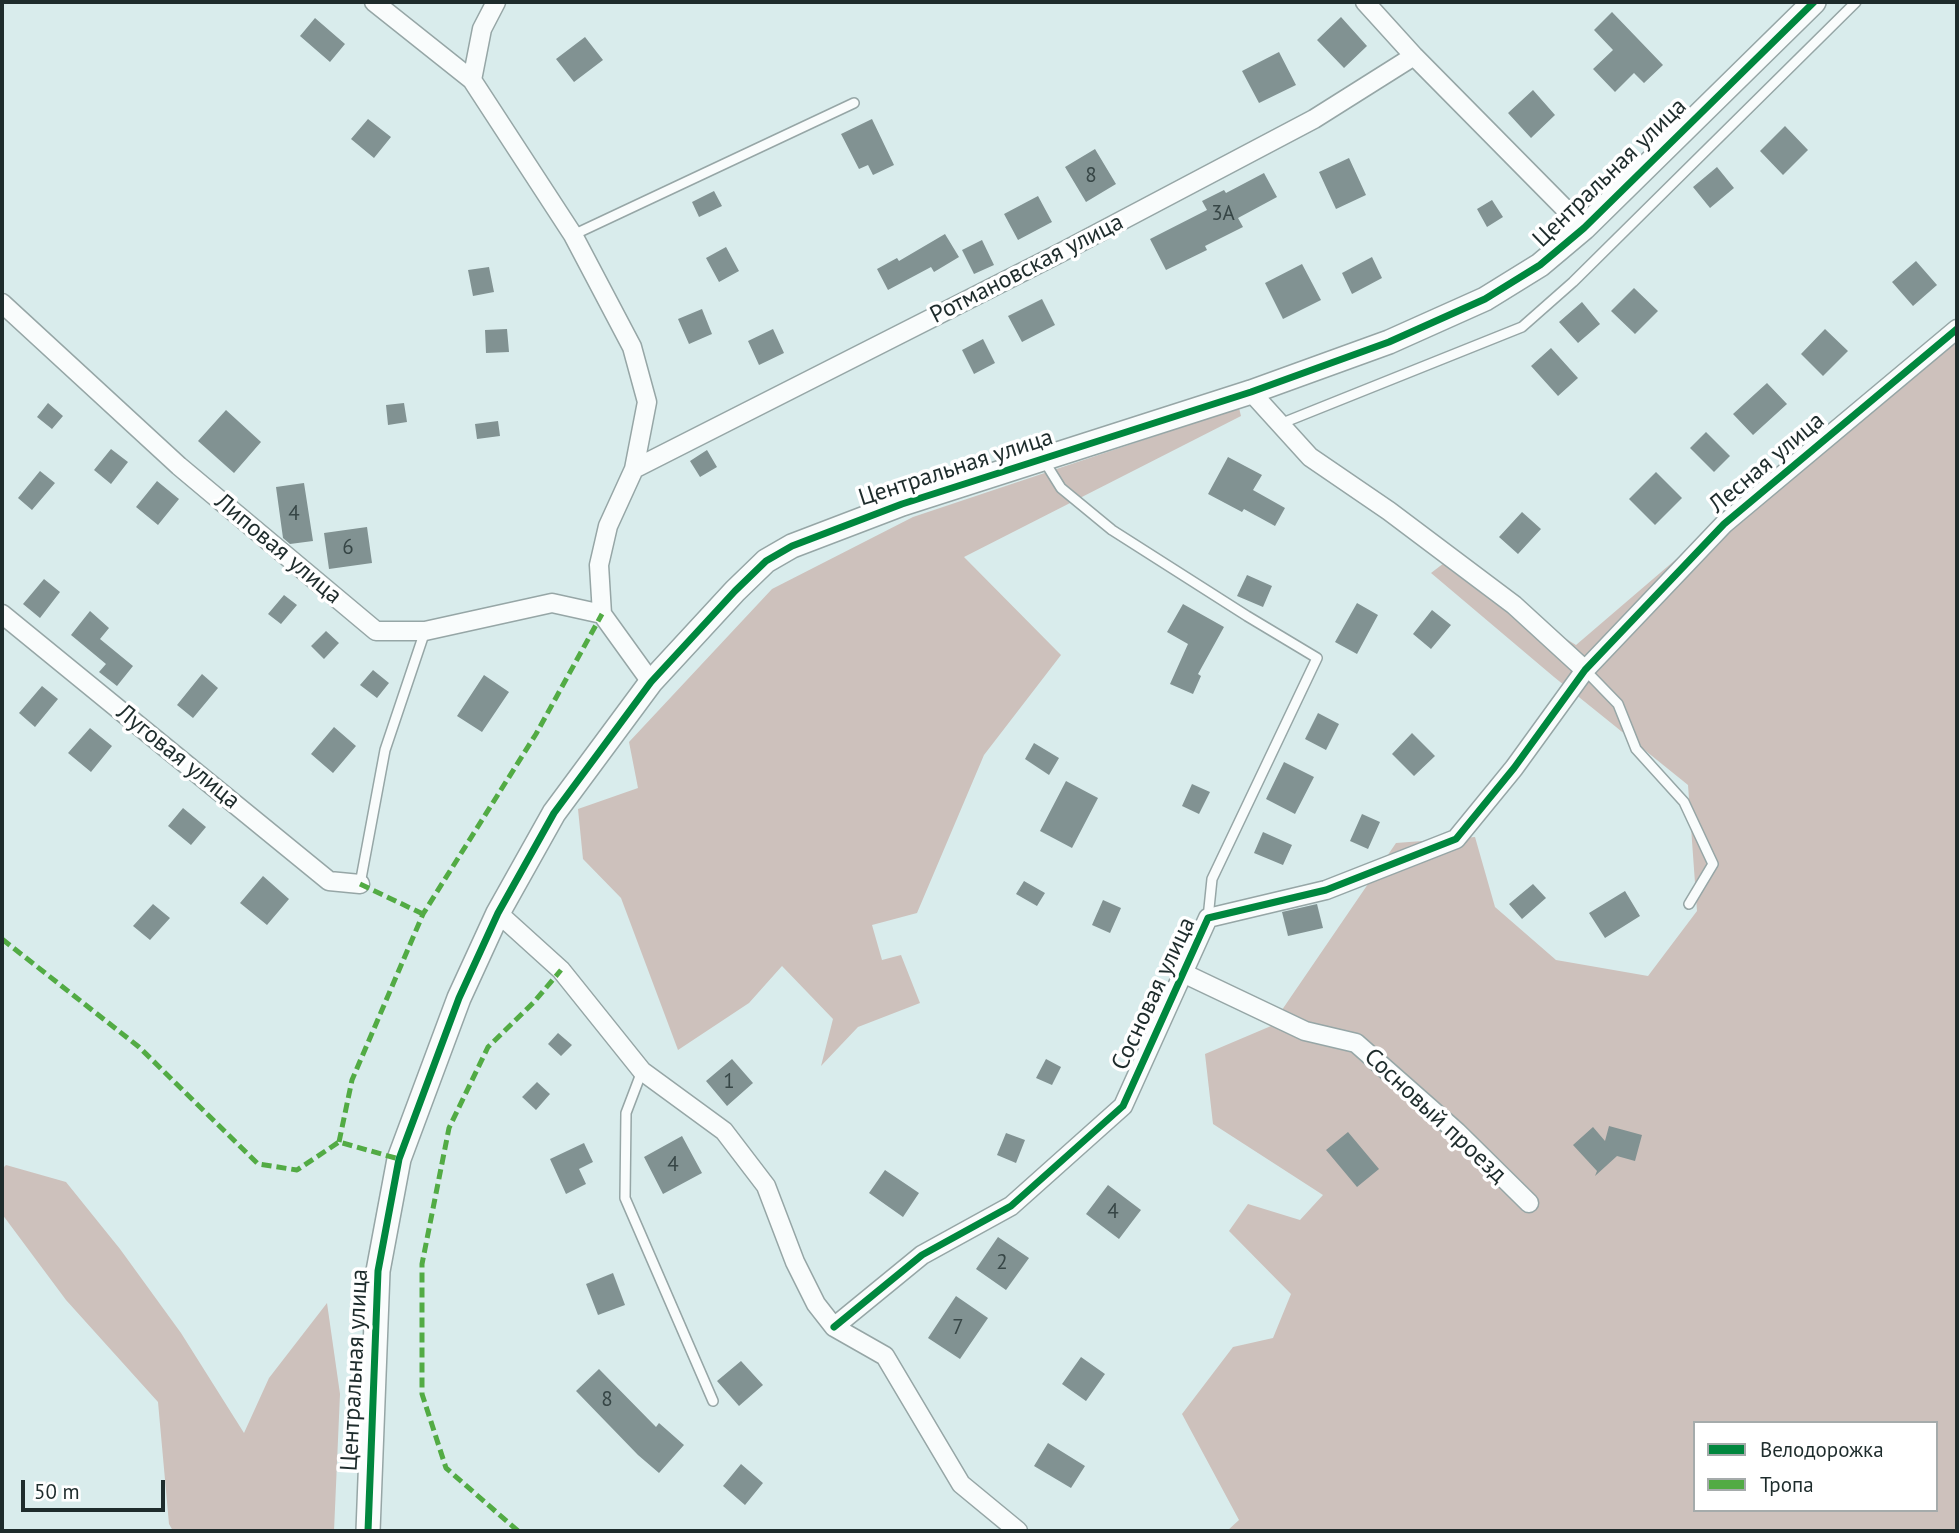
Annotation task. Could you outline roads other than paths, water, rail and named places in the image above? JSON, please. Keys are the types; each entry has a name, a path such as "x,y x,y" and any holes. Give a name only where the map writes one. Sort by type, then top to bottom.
{"street":[{"path":"374,2 472,80 573,235 632,347 647,402 634,469 608,526 599,565 602,614 651,682"},
{"path":"472,80 482,29 496,2"},
{"path":"1365,2 1414,56 1584,228"},
{"name":"Центральная улица","path":"368,1531 378,1271 399,1160 459,998 498,913 554,813 651,682 751,576 766,561 792,546 902,504 1251,392 1389,342 1485,299 1540,265 1584,228 1814,2"},
{"name":"Ротмановская улица","path":"634,469 1074,246 1314,119 1414,56"},
{"name":"Липовая улица","path":"5,312 178,467 376,631 425,631 552,603 602,614"},
{"name":"Лесная улица","path":"1585,670 1724,524 1957,329"},
{"path":"1251,392 1310,457 1389,511 1514,605 1585,670"},
{"name":"Луговая улица","path":"2,614 329,881 360,884"},
{"name":"Сосновая улица","path":"834,1327 922,1255 1011,1206 1123,1106 1208,918 1326,890 1455,839 1514,768 1585,670"},
{"path":"498,913 561,970 642,1071 723,1131 766,1186 795,1262 816,1304 834,1327 884,1356 961,1484 1018,1531"},
{"name":"Сосновый проезд","path":"1183,973 1305,1031 1356,1043 1457,1132 1529,1203"}],"lane":[{"path":"1280,424 1522,327 1573,282 1856,2"},
{"path":"573,235 854,103"},
{"path":"1043,460 1061,488 1112,530 1317,658 1212,879 1208,918"},
{"path":"360,884 386,750 425,631"},
{"path":"1585,670 1618,704 1636,749 1684,802 1713,864 1689,904"},
{"path":"642,1071 626,1113 625,1198 713,1401"}]}
